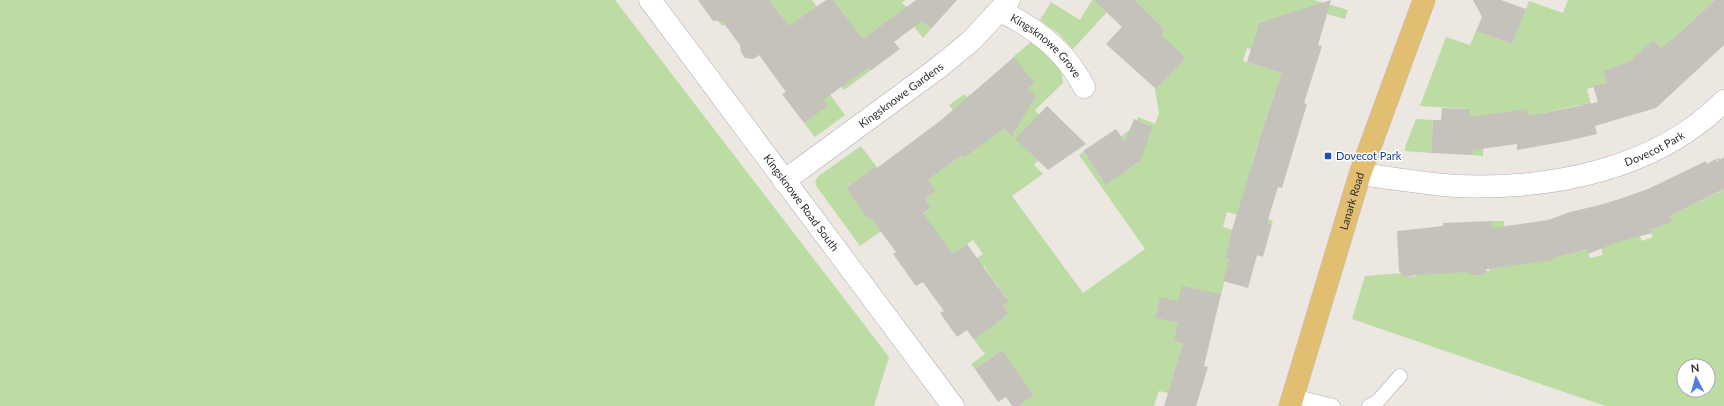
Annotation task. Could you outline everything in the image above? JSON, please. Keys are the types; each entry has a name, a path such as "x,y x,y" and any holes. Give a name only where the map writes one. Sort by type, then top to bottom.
{"main road":[{"name":"Lanark Road","path":"1291,401 1360,174 1424,0"}],"street":[{"name":"Kingsknowe Road South","path":"650,0 953,406"},
{"name":"Kingsknowe Gardens","path":"784,180 938,68 972,41 1005,6"},
{"name":"Kingsknowe Grove","path":"1005,6 1058,49 1076,71 1084,87"},
{"name":"Dovecot Park","path":"1360,174 1436,184 1480,186 1505,186 1575,177 1628,161 1654,150 1701,121 1724,101"}],"lane":[{"path":"1369,406 1378,401 1400,376"},
{"path":"1291,401 1333,406"}],"green space":[{"path":"0,0 615,0 889,357 874,406 0,406"},
{"path":"747,0 812,0 832,27 846,17 833,0 905,0 902,3 931,29 923,38 911,23 852,47 870,71 844,90 829,70 818,78 845,115 815,137 804,123 827,106 802,71 798,38 772,4 722,26 718,21"},
{"path":"1092,0 1118,0 1073,49 1059,34 1040,20 1051,2 1080,20"},
{"path":"1134,0 1314,0 1348,10 1345,19 1327,14 1325,22 1289,28 1265,21 1259,23 1255,35 1272,55 1247,48 1243,61 1287,74 1275,92 1265,120 1295,131 1288,151 1258,143 1245,189 1268,219 1273,221 1272,224 1227,212 1223,227 1233,230 1225,258 1229,259 1221,296 1191,288 1187,304 1159,301 1156,313 1160,319 1178,323 1183,343 1168,393 1159,391 1154,406 1018,406 1034,395 1002,350 975,369 971,364 985,354 974,340 1009,314 1003,306 1009,302 984,266 936,300 929,291 983,254 973,240 949,257 915,219 931,208 925,199 936,191 928,180 962,155 964,158 979,146 949,105 965,94 967,97 970,94 994,127 1005,109 1035,83 1013,57 1031,42 1057,64 1063,83 1035,110 1040,116 1017,140 1038,161 1034,165 1043,174 1012,196 1083,293 1145,249 1079,155 1083,152 1106,184 1139,162 1121,137 1129,130 1149,138 1153,127 1137,120 1138,117 1155,124 1159,113 1155,90 1186,58 1176,49 1171,54 1155,40 1165,30 1148,14 1116,21"},
{"path":"1568,0 1715,0 1662,49 1653,40 1639,53 1647,63 1624,64 1603,71 1607,83 1587,89 1591,105 1580,105 1537,114 1539,129 1485,115 1483,156 1472,155 1474,123 1469,122 1470,109 1420,106 1446,37 1470,45 1476,31 1512,44 1529,1 1563,13"},
{"path":"1416,119 1433,120 1431,153 1405,151 1405,147"},
{"path":"861,146 876,166 846,188 868,218 898,197 909,211 860,246 817,187 816,182 820,175"},
{"path":"1719,158 1724,164 1724,406 1605,406 1352,319 1365,276 1402,273 1405,277 1415,276 1417,273 1489,271 1489,264 1494,264 1491,221 1504,221 1506,254 1553,260 1550,236 1573,228 1579,251 1587,249 1590,258 1603,255 1601,246 1610,244 1600,205 1616,200 1642,241 1653,237 1650,230 1673,222 1670,216 1721,191 1723,172 1716,159"}],"building":[{"path":"698,0 769,0 789,26 826,0 833,0 863,39 916,0 957,0 931,29 922,21 894,42 900,49 870,71 868,68 823,100 828,106 804,123 782,94 786,92 759,55 754,59 745,58 741,52 740,45 722,21 713,21"},
{"path":"1094,0 1134,0 1165,30 1161,35 1186,58 1156,89 1106,44 1122,27"},
{"path":"1331,0 1318,45 1322,46 1304,103 1307,104 1282,188 1278,187 1267,223 1272,224 1263,257 1257,255 1248,288 1223,281 1229,259 1225,258 1232,230 1268,112 1282,73 1247,62 1259,23"},
{"path":"1473,0 1501,0 1526,9 1512,44 1476,31 1482,17"},
{"path":"1715,0 1724,0 1724,45 1656,108 1595,126 1597,134 1567,141 1517,150 1517,144 1473,150 1472,155 1431,153 1433,120 1441,120 1442,108 1470,109 1470,117 1527,109 1528,116 1598,102 1593,86 1607,83 1603,71 1629,62 1653,40 1661,48"},
{"path":"1014,57 1035,83 1028,89 1036,96 1012,136 1004,128 964,158 962,155 928,180 936,191 925,199 931,208 923,213 953,254 967,244 1009,302 1003,306 1009,314 974,340 967,330 957,337 940,313 944,311 923,282 916,286 893,254 896,252 870,217 868,219 846,188 876,166 877,168 940,121"},
{"path":"1047,106 1086,144 1048,170 1015,139"},
{"path":"1134,119 1153,127 1140,161 1106,185 1083,151 1116,129 1125,142"},
{"path":"1724,157 1724,189 1670,216 1673,222 1650,230 1652,233 1621,241 1588,254 1587,249 1553,258 1554,260 1487,269 1483,275 1471,275 1468,272 1405,277 1399,271 1397,231 1443,226 1443,223 1491,221 1492,228 1548,220 1570,212 1608,203 1648,189 1706,161 1707,164 1716,159 1717,162"},
{"path":"1182,286 1221,294 1204,366 1208,367 1196,406 1164,406 1183,343 1174,341 1178,323 1155,318 1160,297 1178,301"},
{"path":"1002,350 1034,395 1018,406 1012,406 1006,397 998,402 975,369"}],"place":[{"name":"Dovecot Park","path":"1328,156"}]}
